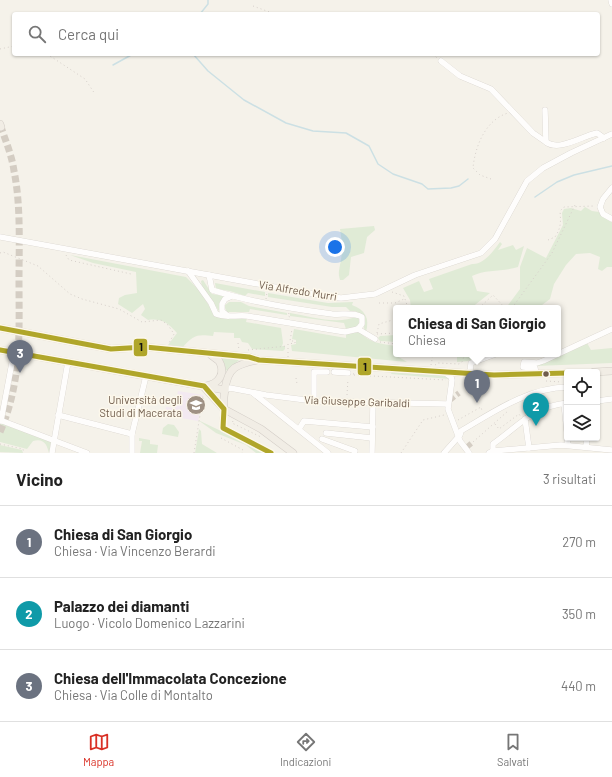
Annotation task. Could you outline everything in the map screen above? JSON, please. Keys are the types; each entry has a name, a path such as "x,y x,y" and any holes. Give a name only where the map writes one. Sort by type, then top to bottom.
{"main road":[{"path":"0,328 111,349 145,347 249,357 259,360 470,374 494,375 564,373"},
{"path":"0,350 146,376 204,390 225,390"},
{"path":"204,390 218,381 222,370 218,359 208,354"},
{"path":"224,409 227,378 235,366 259,360"},
{"path":"600,372 612,371"},
{"path":"204,390 224,409 262,429 293,453"}],"street":[{"path":"611,0 612,4"},
{"path":"441,61 460,76 492,89 533,133 552,147 558,147 586,135 597,133 604,138"},
{"path":"545,110 546,142"},
{"name":"Via Alfredo Murri","path":"0,237 341,298 375,294 415,275 481,253 495,239 527,181 543,168 612,134"},
{"path":"612,188 603,199 600,207 603,214 612,219"},
{"path":"188,271 211,303 216,314 223,317 242,315 345,332 358,329 376,337"},
{"path":"209,275 212,290 246,300 333,314 358,314 362,318 362,324 358,329"},
{"path":"228,316 222,311 222,304 225,299 232,296"},
{"path":"561,353 612,329"},
{"path":"14,352 0,420 87,453"},
{"path":"470,374 471,363 488,357"},
{"path":"536,374 535,368 523,368 524,362 543,361 552,357"},
{"path":"52,453 68,362"},
{"path":"222,370 230,385 234,389"},
{"path":"314,401 314,372 327,372"},
{"path":"334,372 351,373"},
{"path":"444,372 451,377 452,380 449,402 450,413 460,435 460,441 467,450"},
{"path":"132,453 134,432 146,376"},
{"path":"444,453 460,435 461,431 485,417 533,392 564,387"},
{"name":"Via Giuseppe Garibaldi","path":"225,390 234,389 314,401 373,403 449,402"},
{"path":"252,392 328,453"},
{"path":"600,400 612,399"},
{"path":"372,453 373,403"},
{"path":"564,403 539,410 524,420 493,444 491,452 568,445 612,450"},
{"path":"224,409 222,423 223,428 270,453"},
{"path":"58,416 134,432"},
{"path":"524,420 529,448"},
{"path":"299,429 304,421 373,427"},
{"path":"318,444 326,432 327,424"},
{"path":"326,432 372,438"},
{"path":"322,439 355,451"},
{"path":"567,441 568,445"},
{"path":"586,447 587,441"}],"path":[{"path":"253,6 270,12"},
{"path":"0,50 12,47"},
{"path":"49,56 85,79 96,94"},
{"path":"491,179 480,175 473,168 474,152 481,138 492,122 504,114 514,112"},
{"path":"514,305 552,253 575,206"},
{"path":"548,240 555,237 561,225 560,211 564,207 600,207"},
{"path":"62,248 69,260 131,274"},
{"path":"0,253 3,252 18,256 38,266 64,290 82,299 119,309 142,322 162,320 168,325 174,334 169,343"},
{"path":"390,288 392,292 404,296 407,305"},
{"path":"266,296 267,292"},
{"path":"482,305 492,295 502,305"},
{"path":"379,303 395,303 405,298"},
{"path":"289,311 288,316 290,317"},
{"path":"393,320 379,324 376,337 379,342 393,344"},
{"path":"243,351 288,346 288,344 295,343 295,341 290,341 292,327"},
{"path":"376,337 393,334"},
{"path":"238,343 239,352"},
{"path":"288,346 288,358"},
{"path":"431,365 432,357"},
{"path":"435,366 438,363 459,364 462,362 464,357"},
{"path":"351,373 401,378 452,380"},
{"path":"351,373 362,373"},
{"path":"347,402 351,373"},
{"path":"296,378 297,384"},
{"path":"546,381 562,380 564,385"},
{"path":"194,453 204,390"},
{"path":"533,392 539,410"},
{"path":"473,442 514,406 515,401"},
{"path":"454,422 481,407 485,417"},
{"path":"401,453 423,420 450,413"},
{"path":"495,423 499,429 519,414 524,420"},
{"path":"233,421 232,423 263,438"},
{"path":"221,438 243,450 242,453"},
{"path":"0,444 23,448 24,453"}],"shaded area":[{"name":"Università degli Studi di Macerata","path":"178,391 203,395 198,421 164,415 166,407 175,408"}],"green space":[{"path":"585,207 592,211 599,212 612,220 612,267 607,267 602,271 598,269 600,257 590,253 576,254 566,265 554,284 550,299 542,305 508,305 520,289 520,267 527,248 546,258 563,225 562,213 564,209 571,208 581,211"},
{"path":"374,226 375,230 367,237 364,253 351,257 349,275 343,280 340,280 339,272 342,247 340,229"},
{"path":"500,242 502,244 498,250 513,245 516,250 524,246 518,267 506,270 483,272 472,276 477,291 490,293 475,305 411,305 410,300 403,288 419,281 424,292 433,289 429,279 481,262 485,260"},
{"path":"70,255 186,277 199,290 215,315 247,318 246,322 281,328 282,346 285,346 285,349 283,351 252,349 248,343 242,342 240,338 234,338 234,333 214,332 213,336 199,335 192,338 182,348 168,345 177,333 171,326 161,321 148,320 141,315 145,309 143,304 132,313 118,304 119,298 125,295 137,293 136,272 93,263"},
{"path":"203,280 212,294 226,296 221,314 202,287 201,281"},
{"path":"215,283 265,292 265,296 248,293 245,296 230,291 216,289"},
{"path":"268,293 328,303 353,302 352,305 360,309 367,319 366,332 364,328 364,316 355,311 350,311 346,307 332,307 268,297"},
{"path":"229,302 241,302 249,306 287,313 287,315 250,309 249,312 227,312 224,306"},
{"path":"290,313 333,320 349,319 357,316 361,318 358,325 346,329 344,323 290,316"},
{"path":"294,329 346,338 346,334 360,332 367,339 381,344 393,346 393,357 399,357 407,362 292,351 291,345 296,344 296,340 292,339"},
{"path":"393,335 393,342 380,341 378,338 380,336"},
{"path":"587,343 591,350 612,348 612,363 536,366 556,357 561,357 561,355"},
{"path":"218,356 240,359 228,371 225,370"},
{"path":"457,357 477,357 468,361 457,362"},
{"path":"392,372 444,375 450,379 391,374"},
{"path":"198,420 267,453 256,453 246,445 216,433"},
{"path":"0,423 51,442 49,453 45,443 37,440 33,441 27,449 0,442"},
{"path":"168,424 174,425 179,432 178,437 162,434 163,428"},
{"path":"199,429 201,431 202,444 217,453 195,453"},
{"path":"139,438 150,440 150,444 158,445 157,453 140,453 142,441 139,441"},
{"path":"0,445 22,450 23,453 0,452"}],"waterway":[{"path":"202,12 208,4 208,0"},
{"path":"113,65 129,56"},
{"path":"195,56 208,71 244,100 286,123 313,131 346,133 369,146 378,164 393,174 422,184 428,189 451,188 459,186 468,179"},
{"path":"535,197 557,182 574,175 612,166"}],"tunnel":[{"path":"0,432 7,413 16,376 19,338 18,197 12,160 1,127"},
{"path":"450,400 459,393"},
{"path":"467,447 473,442"}],"transit line":[{"name":"1","path":"0,328 111,349 145,347 249,357 259,360 494,375 564,373"},
{"name":"1","path":"0,350 204,386 224,409 223,428 271,453"}],"place":[{"name":"Chiesa dell'Immacolata Concezione","path":"20,373"},
{"name":"Chiesa di San Giorgio","path":"477,403"},
{"name":"Università degli Studi di Macerata","path":"196,405"},
{"name":"Palazzo dei diamanti","path":"536,426"}]}
